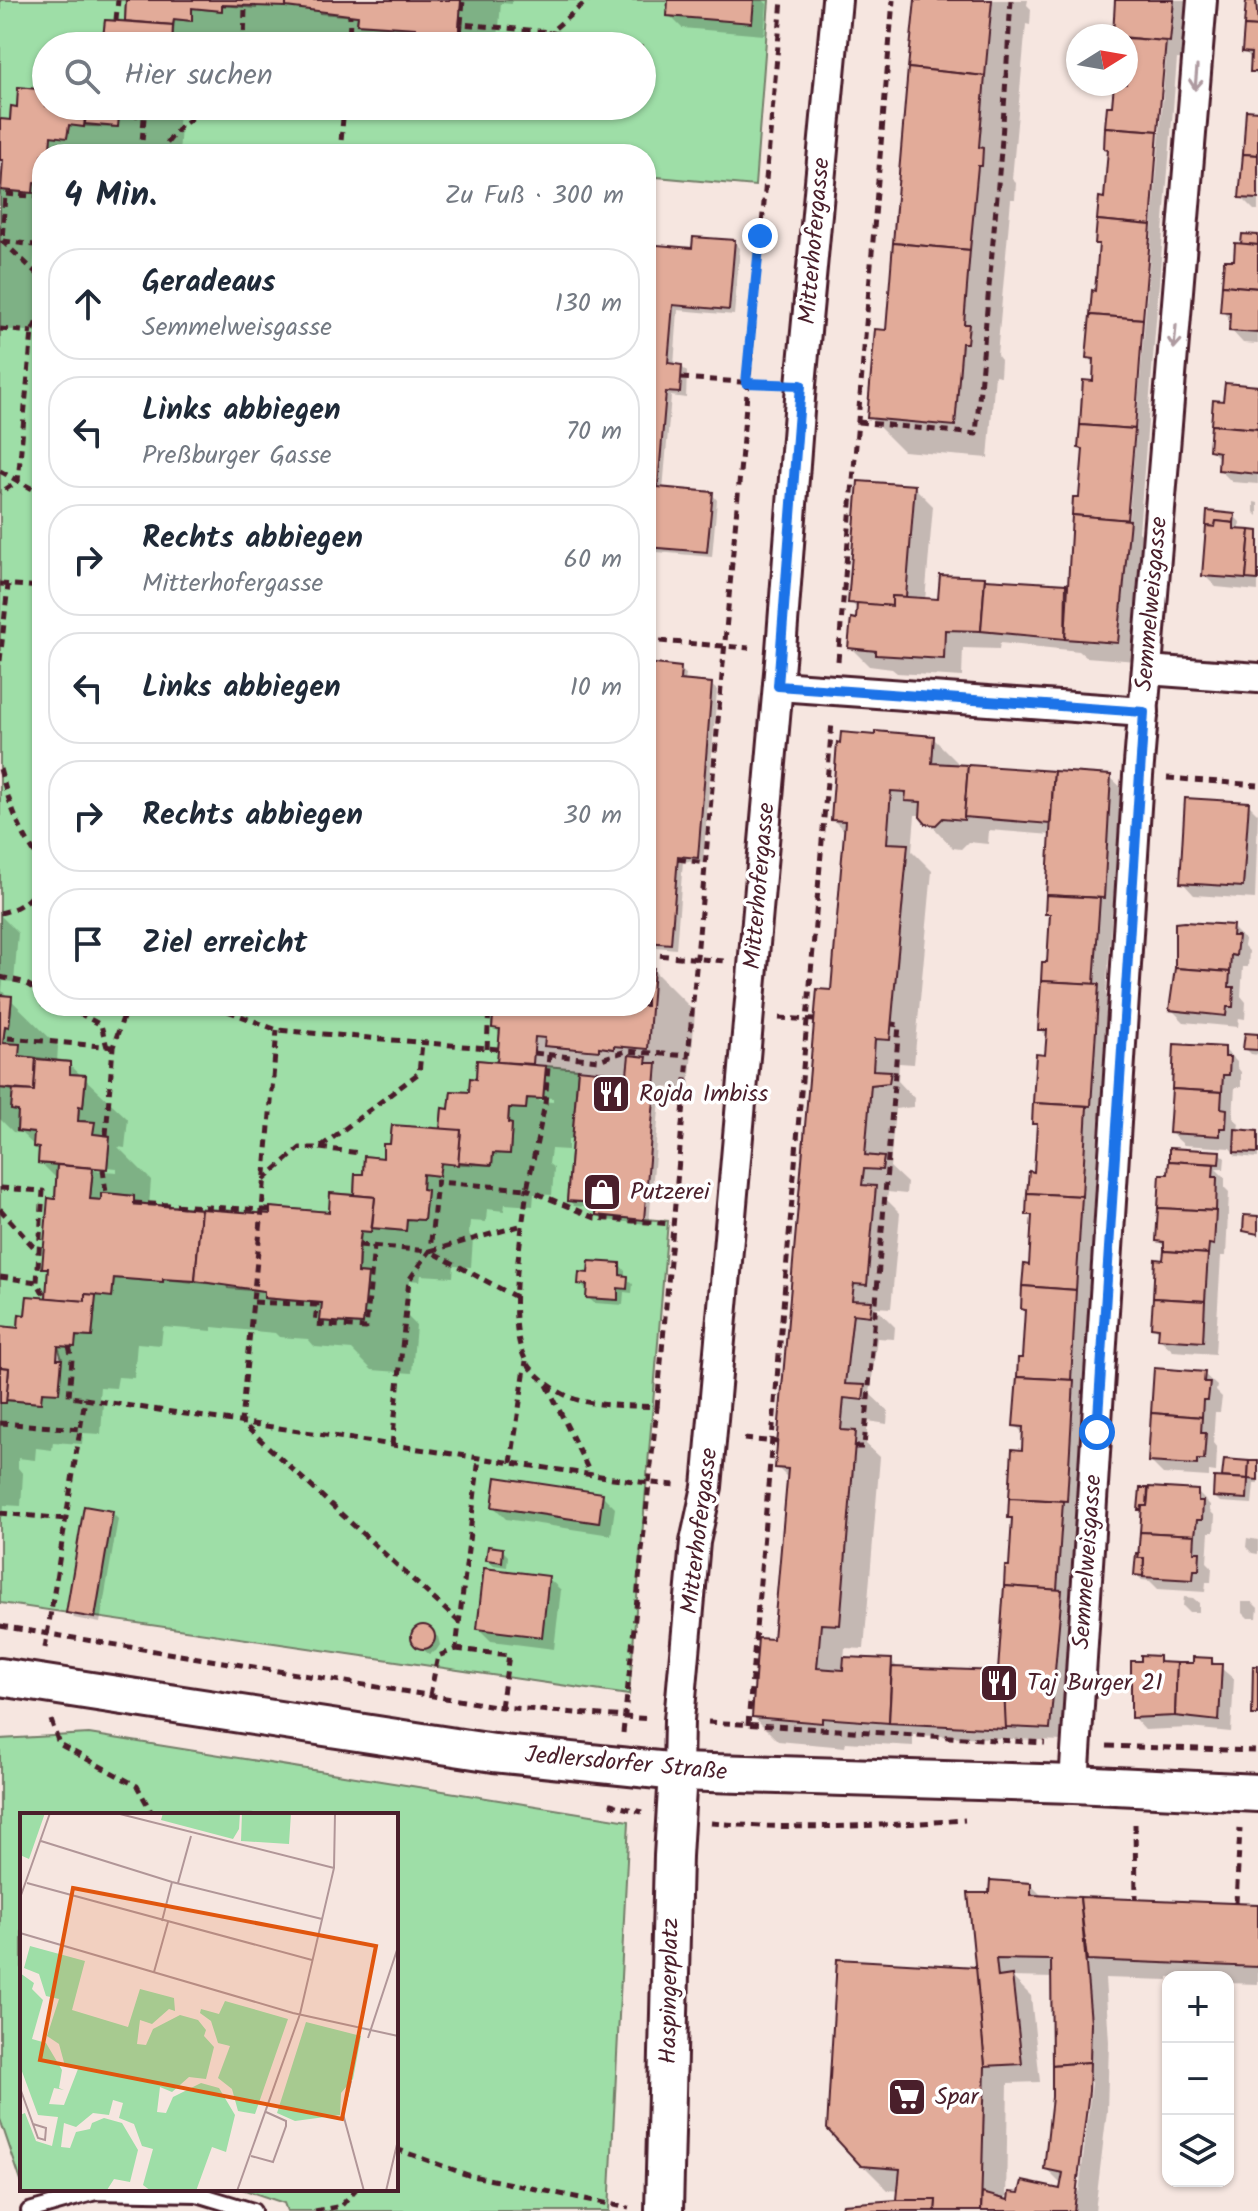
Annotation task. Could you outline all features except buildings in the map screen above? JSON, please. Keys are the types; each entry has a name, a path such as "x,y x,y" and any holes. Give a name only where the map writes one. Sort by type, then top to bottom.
{"street":[{"name":"Mitterhofergasse","path":"678,1772 679,1720 695,1542 707,1487 837,0"},
{"name":"Semmelweisgasse","path":"1074,1784 1138,776 1202,0"},
{"path":"1147,670 1258,678"},
{"path":"778,686 1144,712"},
{"name":"Jedlersdorfer Straße","path":"0,1677 494,1753 678,1772 1250,1792"},
{"name":"Haspingerplatz","path":"647,2210 678,1772"}],"lane":[{"path":"29,2211 96,2192 197,2194 253,2211"}],"path":[{"path":"116,20 118,0"},
{"path":"460,32 463,0"},
{"path":"461,24 549,32 588,0"},
{"path":"0,1626 501,1707 626,1718 657,1407 782,0"},
{"path":"748,1725 893,0"},
{"path":"858,422 976,434 1011,0"},
{"path":"244,32 245,7"},
{"path":"349,32 350,16"},
{"path":"142,144 144,120"},
{"path":"166,144 190,120"},
{"path":"341,144 343,120"},
{"path":"1,243 2,192 32,196"},
{"path":"1,243 32,245"},
{"path":"1,243 32,269"},
{"path":"0,329 32,332 18,481"},
{"path":"681,378 801,385"},
{"path":"0,471 32,489"},
{"path":"0,493 18,481"},
{"path":"0,584 32,586"},
{"path":"0,661 8,585"},
{"path":"656,641 781,650"},
{"path":"0,769 11,809 32,850"},
{"path":"1138,776 1258,785"},
{"path":"678,859 704,863"},
{"path":"0,913 13,911 32,896"},
{"path":"656,955 753,964"},
{"path":"0,977 32,987"},
{"path":"84,1016 101,1025 110,1047"},
{"path":"106,1135 110,1047 123,1016"},
{"path":"241,1016 277,1030 498,1049"},
{"path":"487,1049 489,1016"},
{"path":"855,1447 864,1447 866,1432 899,1025 892,1024"},
{"path":"241,1422 277,1030"},
{"path":"8,1038 110,1047"},
{"path":"319,1148 419,1073 422,1043"},
{"path":"534,1053 598,1060 626,1051 688,1056"},
{"path":"549,1055 545,1104 527,1189 523,1225 516,1297 519,1340 526,1361 547,1384 591,1475"},
{"path":"264,1180 300,1148 360,1153"},
{"path":"103,1169 106,1193"},
{"path":"392,1445 409,1280 430,1251 437,1182 527,1189 595,1218 673,1224"},
{"path":"0,1188 43,1191 37,1282 46,1298"},
{"path":"134,1203 270,1210"},
{"path":"0,1209 38,1252"},
{"path":"359,1245 430,1251 523,1225"},
{"path":"254,1302 317,1305 315,1324 366,1328 374,1246"},
{"path":"430,1251 516,1297"},
{"path":"0,1277 37,1282"},
{"path":"69,1346 72,1359 69,1397 591,1475 707,1487"},
{"path":"511,1463 526,1361"},
{"path":"547,1384 573,1398 657,1407"},
{"path":"85,1399 40,1683 59,1744 137,1786 152,1813"},
{"path":"241,1422 459,1622"},
{"path":"0,1423 80,1429"},
{"path":"456,1649 479,1458"},
{"path":"0,1513 66,1519"},
{"path":"430,1695 438,1656 456,1649 509,1655 501,1707"},
{"path":"679,1720 1077,1745 1258,1751"},
{"path":"1136,1787 1136,1899"},
{"path":"1236,1903 1250,1792"},
{"path":"398,2150 468,2175 647,2210"},
{"path":"315,2211 341,2206 354,2191"}],"green space":[{"path":"0,0 126,0 125,21 105,20 104,32 32,32 32,88 19,87 17,107 11,107 10,120 0,119"},
{"path":"461,0 769,0 755,186 656,177 656,144 50,144 51,136 67,137 69,125 117,127 118,120 656,120 656,32 459,32"},
{"path":"257,4 320,9 320,13 358,16 357,24 415,28 415,32 173,32 174,19 191,21 192,8 221,11 222,5 256,8"},
{"path":"0,190 32,193 32,1016 493,1016 492,1027 500,1029 497,1062 477,1060 476,1079 470,1079 469,1092 451,1091 449,1109 442,1108 440,1130 392,1126 390,1144 384,1144 383,1158 364,1156 363,1174 355,1174 354,1195 331,1193 329,1212 271,1207 270,1214 134,1203 134,1196 101,1193 101,1200 90,1199 93,1168 107,1168 110,1136 93,1134 94,1122 78,1121 86,1076 70,1074 70,1062 19,1056 3,1043 5,1026 9,1027 12,997 0,995"},
{"path":"546,1066 578,1069 567,1201 596,1203 596,1215 668,1221 629,1695 0,1603 0,1403 6,1403 6,1400 40,1403 42,1392 62,1359 58,1346 74,1347 76,1336 92,1337 96,1295 112,1296 114,1278 227,1285 228,1288 264,1291 264,1298 322,1303 321,1321 363,1324 367,1274 358,1273 361,1231 371,1232 372,1228 406,1231 407,1219 424,1220 427,1190 422,1189 423,1174 439,1176 441,1163 492,1165 493,1153 510,1154 512,1124 508,1123 509,1108 526,1109 527,1098 543,1099"},
{"path":"0,1088 13,1090 11,1110 18,1111 17,1131 34,1133 39,1148 38,1163 57,1165 55,1199 43,1268 48,1268 46,1298 27,1296 25,1315 19,1315 18,1328 0,1326"},
{"path":"89,1734 629,1821 609,2211 287,2211 284,2203 248,2191 398,2191 398,1813 20,1813 20,2178 0,2119 0,1739"}],"place":[{"name":"Rojda Imbiss","path":"611,1094"},
{"name":"Putzerei","path":"602,1192"},
{"name":"Taj Burger 21","path":"999,1683"},
{"name":"Spar","path":"907,2097"}],"route":[{"path":"760,236 746,383 801,385 778,686 1144,712 1097,1432"}]}
